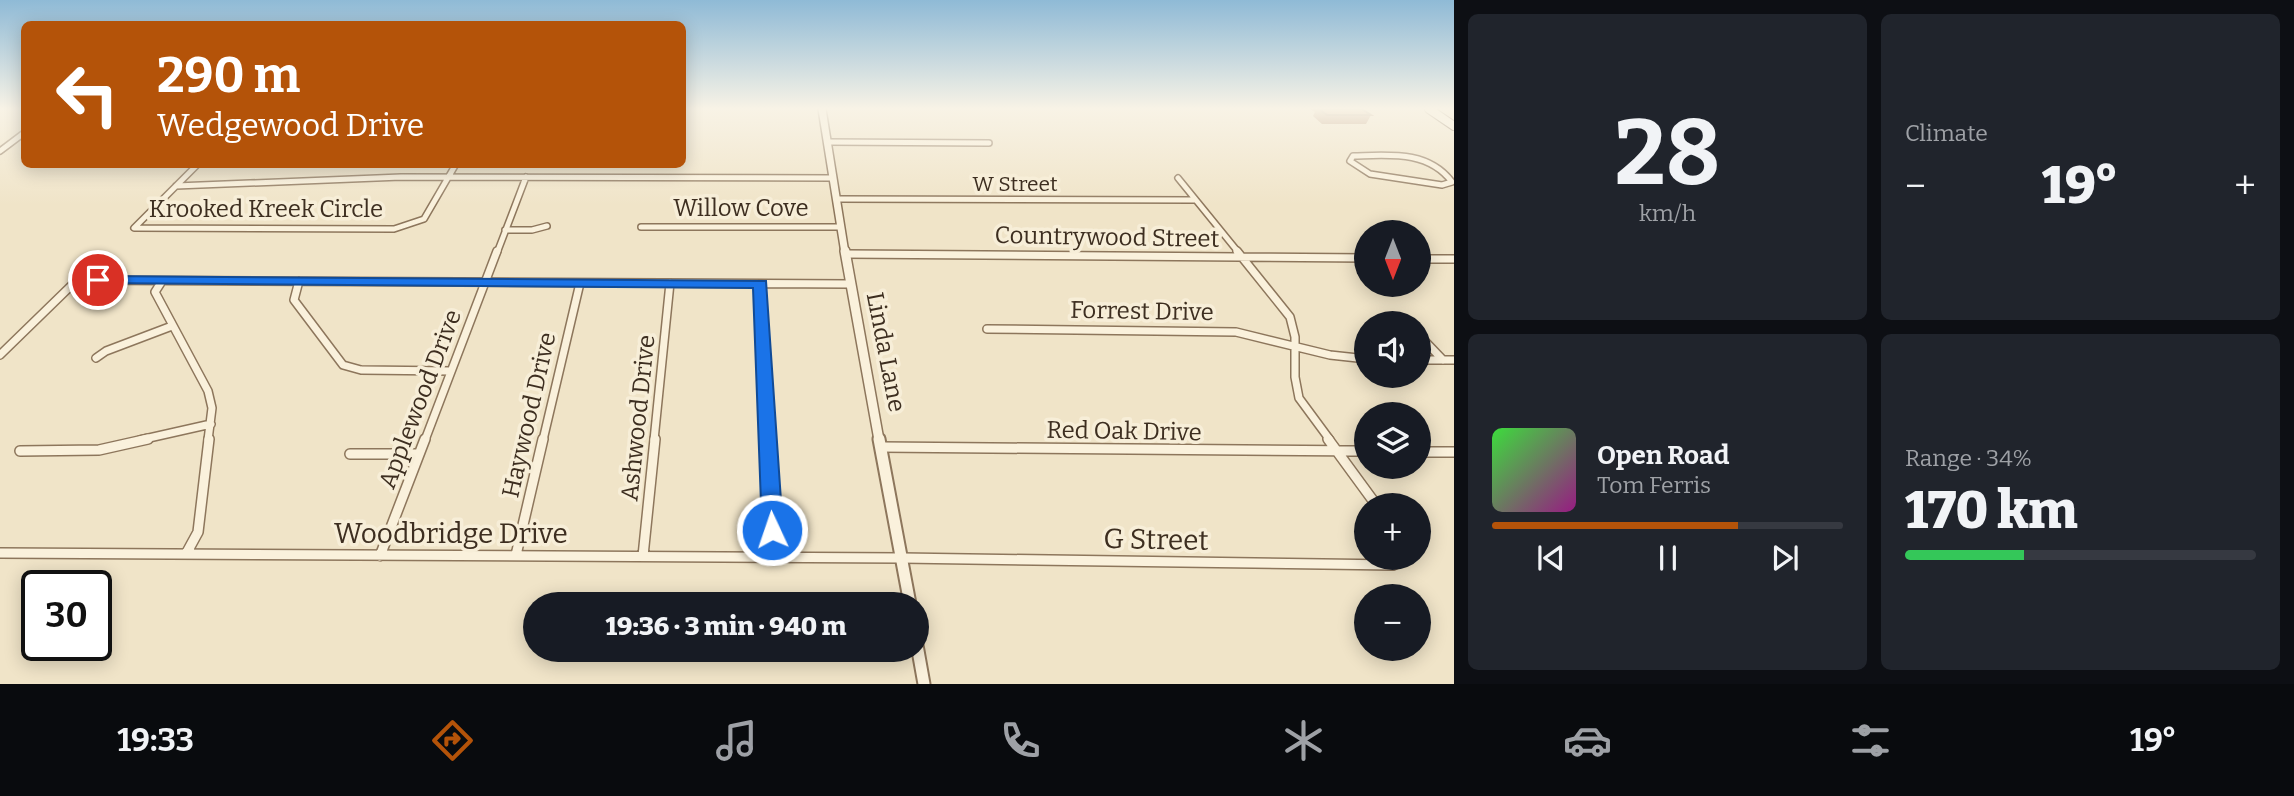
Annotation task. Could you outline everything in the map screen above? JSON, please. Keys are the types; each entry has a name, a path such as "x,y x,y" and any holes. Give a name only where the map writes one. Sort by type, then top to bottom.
{"street":[{"path":"828,142 989,143"},
{"name":"Linda Lane","path":"828,142 850,284 908,592"},
{"path":"1441,171 1452,180 1451,185 1370,174 1349,158 1411,157 1427,161 1441,171 1454,171"},
{"name":"Krooked Kreek Circle","path":"194,168 134,228 394,229 424,219 454,168"},
{"path":"176,186 449,177 833,178"},
{"name":"Applewood Drive","path":"380,556 526,177"},
{"path":"1178,178 1290,317 1296,334 1293,382 1299,398 1368,493"},
{"name":"W Street","path":"837,199 1194,200"},
{"path":"505,230 547,226"},
{"name":"Willow Cove","path":"641,227 841,228"},
{"name":"Countrywood Street","path":"846,254 1354,258"},
{"path":"1432,259 1454,259"},
{"path":"0,355 77,280 850,284"},
{"path":"162,281 155,292 208,391 211,424 198,532 186,554"},
{"path":"299,281 294,291 294,300 343,365 362,370 451,371"},
{"name":"Haywood Drive","path":"516,555 580,283"},
{"name":"Ashwood Drive","path":"643,556 670,283"},
{"path":"760,284 774,557"},
{"path":"96,358 106,351 172,326"},
{"name":"Forrest Drive","path":"987,329 1236,332 1354,358"},
{"path":"1431,348 1443,360"},
{"path":"1431,360 1454,360"},
{"path":"20,452 99,450 211,424"},
{"name":"Red Oak Drive","path":"881,447 1354,452"},
{"path":"1431,452 1454,452"},
{"path":"351,454 418,454"},
{"name":"Woodbridge Drive","path":"0,553 902,558"},
{"name":"G Street","path":"902,558 1354,564"},
{"path":"920,662 924,684"}],"route":[{"path":"98,280 760,284 772,530"}]}
